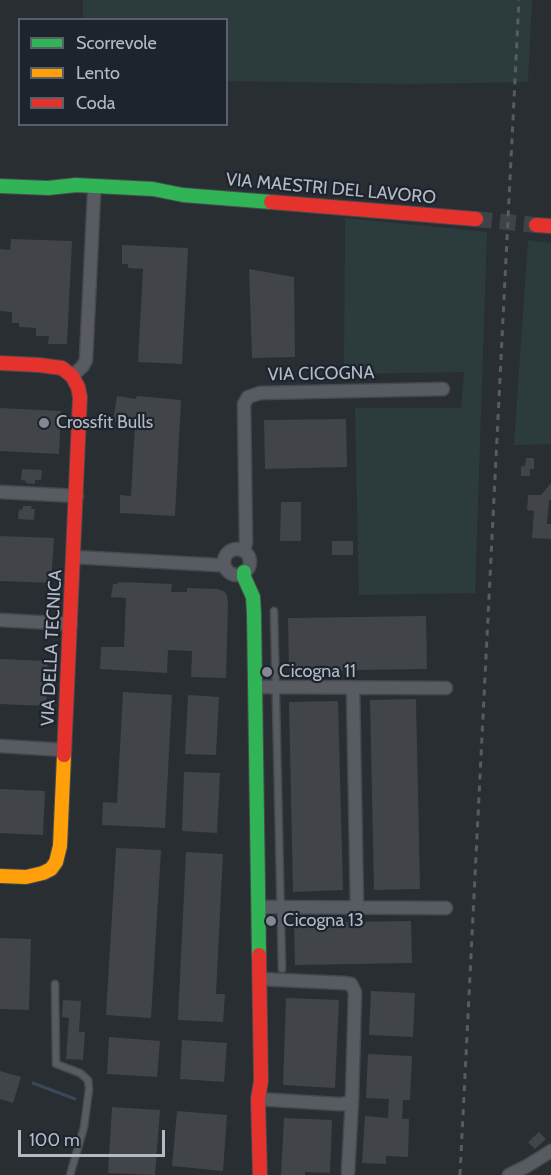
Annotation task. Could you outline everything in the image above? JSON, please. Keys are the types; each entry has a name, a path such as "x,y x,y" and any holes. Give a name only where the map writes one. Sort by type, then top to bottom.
{"street":[{"name":"VIA MAESTRI DEL LAVORO","path":"48,188 76,185 153,189 183,195 476,219"},
{"name":"VIA MAESTRI DEL LAVORO","path":"0,186 153,197 183,195"},
{"path":"0,363 53,366 62,368 72,376 83,366 86,360 94,194"},
{"path":"536,225 551,226"},
{"name":"VIA DELLA TECNICA","path":"0,876 26,878 51,869 56,862 60,846 80,397 72,376"},
{"name":"VIA CICOGNA","path":"260,1175 258,1099 261,1081 260,979 255,687 253,597 244,578 249,561 243,551 246,543 244,404 248,396 260,393 443,389"},
{"path":"0,492 77,496"},
{"path":"243,551 231,550 225,556 224,564 231,573 244,572"},
{"path":"74,557 224,564"},
{"path":"0,620 70,624"},
{"path":"255,687 446,688"},
{"path":"353,688 357,907"},
{"path":"0,746 65,750"},
{"path":"259,907 446,908"},
{"path":"260,979 344,983 351,984 355,992 348,1172"},
{"path":"258,1099 337,1104 344,1104 352,1100"},
{"path":"509,1175 551,1152"}],"lane":[{"path":"274,611 282,969"},
{"path":"55,984 56,1064 80,1073 88,1080 89,1089 84,1127 70,1175"}],"shaded area":[{"path":"83,0 532,0 528,82 411,84 228,81 228,18 83,18"},
{"path":"345,218 487,232 475,593 359,595 355,408 461,408 464,372 344,374"},
{"path":"528,240 551,243 551,444 514,445"}],"building":[{"path":"11,239 72,241 67,344 48,344 49,336 36,336 36,328 19,327 19,323 12,323 12,312 0,311 0,249 10,250"},
{"path":"122,245 188,248 182,364 138,362 143,269 128,268 128,264 122,264"},
{"path":"249,269 294,277 295,357 252,358"},
{"path":"117,396 136,399 137,396 181,400 175,516 120,513 120,495 131,496 135,424 113,421"},
{"path":"0,408 61,411 59,454 0,451"},
{"path":"346,419 347,467 265,469 264,420"},
{"path":"526,458 534,458 534,469 530,469 530,476 521,476 521,466 525,466"},
{"path":"22,469 42,470 41,480 35,480 35,484 26,483 21,480"},
{"path":"551,483 547,524 551,524 551,539 532,538 534,511 527,510 528,495 541,495"},
{"path":"281,502 301,502 301,541 280,541"},
{"path":"23,506 32,506 31,509 35,509 34,520 18,519 19,509 22,510"},
{"path":"0,536 54,538 51,583 0,581"},
{"path":"332,541 353,541 353,555 332,555"},
{"path":"118,582 172,584 171,592 187,592 187,588 218,589 225,592 228,603 226,678 191,677 192,651 168,650 167,673 100,669 101,647 124,647 126,598 111,597 113,584 118,584"},
{"path":"426,616 427,669 289,671 288,618"},
{"path":"0,659 48,661 46,706 0,704"},
{"path":"123,692 172,695 165,828 102,825 103,802 117,803"},
{"path":"188,695 219,697 216,755 185,754"},
{"path":"416,699 420,889 374,890 370,700"},
{"path":"338,701 343,890 293,892 289,702"},
{"path":"184,772 220,773 217,833 182,831"},
{"path":"0,789 45,791 43,835 0,833"},
{"path":"116,848 161,850 151,1018 106,1015"},
{"path":"186,852 223,854 216,994 225,994 223,1022 178,1020"},
{"path":"411,921 412,963 295,965 294,923"},
{"path":"0,938 31,939 29,1010 0,1009"},
{"path":"371,991 415,993 413,1037 369,1035"},
{"path":"286,998 339,1000 335,1088 283,1085"},
{"path":"63,1000 81,1001 79,1032 85,1032 83,1060 66,1059 69,1018 62,1017"},
{"path":"109,1037 160,1041 157,1077 107,1074"},
{"path":"182,1040 227,1043 224,1082 180,1079"},
{"path":"368,1054 412,1056 410,1100 403,1100 402,1119 409,1119 408,1157 386,1156 386,1164 362,1163 365,1116 388,1118 389,1099 366,1098"},
{"path":"0,1071 21,1077 13,1103 0,1099"},
{"path":"112,1107 160,1110 155,1175 108,1173"},
{"path":"177,1111 227,1115 223,1171 172,1166"},
{"path":"284,1118 332,1120 330,1173 305,1172 305,1175 281,1175"},
{"path":"539,1132 546,1139 535,1149 528,1142"}],"waterway":[{"path":"33,1083 75,1099"}],"tunnel":[{"path":"476,219 536,225"}],"railway":[{"path":"460,1175 519,0"}],"traffic: fast":[{"path":"0,186 48,188 76,185 153,189 183,195 271,202"},
{"path":"244,572 253,597 254,614 259,955"}],"traffic: slow":[{"path":"0,876 26,877 43,873 51,869 56,862 60,846 64,755"}],"traffic: jam":[{"path":"271,202 476,219"},
{"path":"536,225 551,226"},
{"path":"0,363 62,368 72,376 80,397 64,755"},
{"path":"259,955 260,1175"}],"place":[{"name":"Crossfit Bulls","path":"44,423"},
{"name":"Cicogna 11","path":"267,672"},
{"name":"Cicogna 13","path":"271,921"}]}
